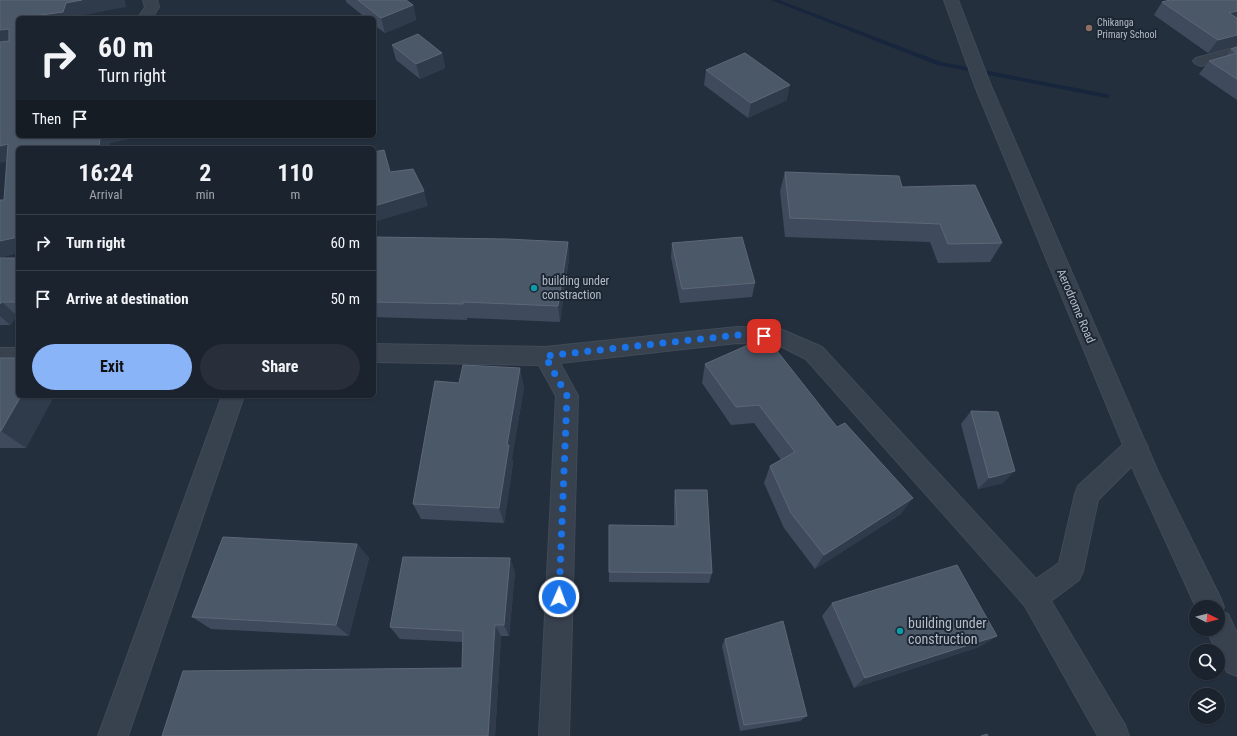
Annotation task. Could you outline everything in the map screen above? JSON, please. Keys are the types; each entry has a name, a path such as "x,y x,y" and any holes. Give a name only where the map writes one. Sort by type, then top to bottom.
{"street":[{"path":"146,16 152,7 150,0"},
{"name":"Aerodrome Road","path":"951,0 982,86 1136,447 1207,600"},
{"path":"1201,61 1237,52"},
{"path":"376,354 545,356 737,335 778,336 808,350 814,354 1034,597 1114,736"},
{"path":"0,357 16,356"},
{"path":"545,356 567,396 554,736"},
{"path":"113,736 232,398"},
{"path":"1034,597 1070,571 1088,494 1136,447"},
{"path":"1224,636 1237,662"}],"building":[{"path":"0,0 82,0 66,3 63,12 34,16 16,16 16,138 100,138 99,146 16,146 16,237 0,241 0,200 4,200 8,144 0,146 0,42 9,41 9,29 0,30"},
{"path":"358,0 406,0 413,5 381,18"},
{"path":"1170,0 1237,0 1237,11 1229,13 1237,18 1237,35 1218,40 1162,2"},
{"path":"418,34 442,53 416,64 392,45"},
{"path":"1237,47 1237,53 1231,49"},
{"path":"745,53 790,85 751,103 706,70"},
{"path":"1237,53 1237,79 1209,61"},
{"path":"384,150 390,172 413,169 424,191 376,205 376,152"},
{"path":"785,172 899,176 902,187 975,185 1002,243 948,244 940,224 790,218"},
{"path":"376,237 507,239 568,242 558,306 463,302 463,304 376,302"},
{"path":"742,237 755,283 682,289 672,243"},
{"path":"0,258 16,258 16,302 2,302 0,304"},
{"path":"766,337 837,427 845,423 913,498 824,555 791,513 770,466 795,452 759,405 736,407 705,364"},
{"path":"0,358 16,358 16,398 20,398 0,431"},
{"path":"463,365 520,368 507,445 509,445 499,508 413,504 435,381 459,383"},
{"path":"971,411 998,412 1015,471 989,478"},
{"path":"675,490 707,490 712,573 609,572 609,525 677,526"},
{"path":"223,537 357,544 336,625 192,617"},
{"path":"403,557 510,558 504,625 495,625 488,736 162,736 183,671 462,668 463,631 390,627"},
{"name":"building under construction","path":"957,565 997,636 865,678 832,603"},
{"path":"783,621 807,716 744,725 725,639"}],"waterway":[{"path":"774,0 939,64 1107,96"}],"place":[{"name":"Chikanga Primary School","path":"1089,28"},
{"name":"building under constraction","path":"534,288"},
{"name":"building under construction","path":"900,631"}],"route":[{"path":"559,597 567,396 545,356 737,335 764,336"}]}
